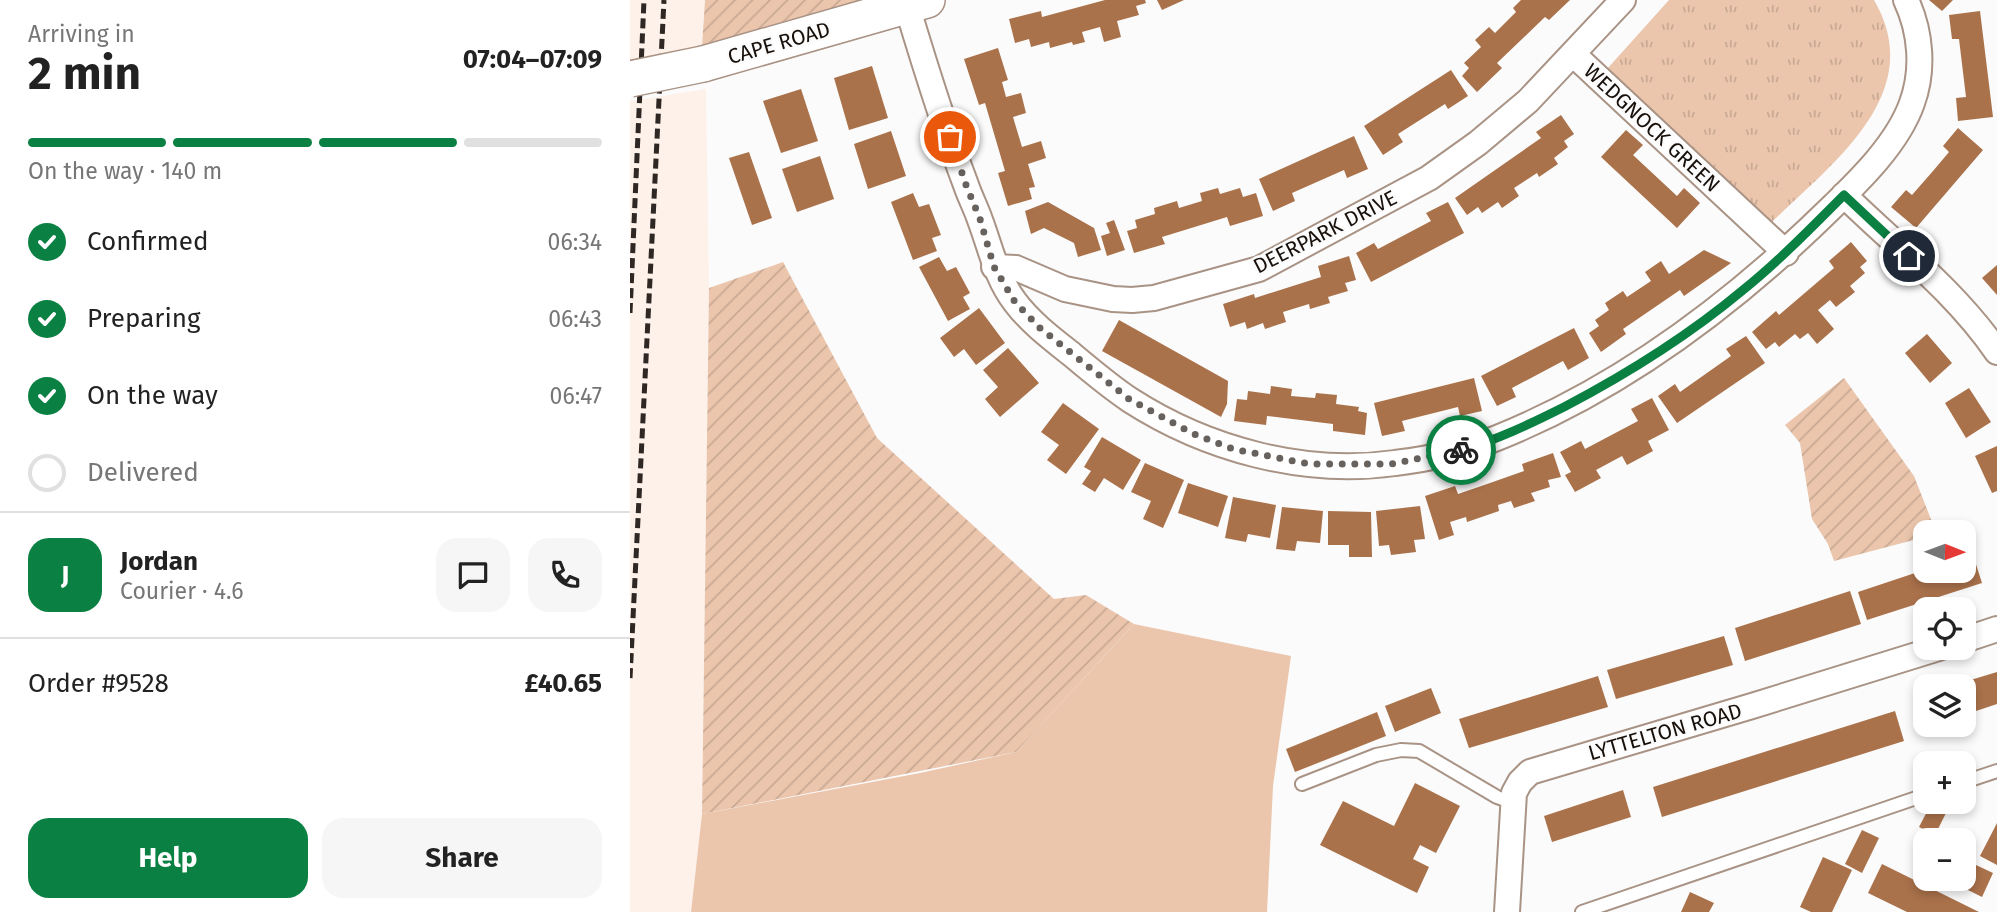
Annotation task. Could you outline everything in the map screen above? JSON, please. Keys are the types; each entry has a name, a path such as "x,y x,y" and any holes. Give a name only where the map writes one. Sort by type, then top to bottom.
{"street":[{"name":"WEDGNOCK GREEN","path":"1623,0 1573,54 1786,253"},
{"path":"917,3 966,185 980,219 994,267 1015,302 1040,328 1129,399 1194,434 1233,449 1309,464 1391,464 1451,453 1493,440 1588,394 1634,368 1699,324 1786,253 1844,195 1900,127 1911,105 1918,82 1919,44 1906,0"},
{"name":"CAPE ROAD","path":"630,79 703,64 917,3"},
{"name":"DEERPARK DRIVE","path":"994,267 1016,268 1065,289 1132,300 1153,298 1259,269 1429,178 1478,143 1528,101 1573,54"},
{"path":"1844,195 1952,298 1997,352"},
{"path":"1976,636 1997,629"},
{"name":"LYTTELTON ROAD","path":"1507,912 1514,793 1530,772 1913,656"}],"lane":[{"path":"1302,784 1376,755 1401,750 1419,751 1497,797 1513,803"},
{"path":"1976,778 1997,771"},
{"path":"1582,912 1913,799"}],"shaded area":[{"path":"630,0 705,0 702,47 630,64"},
{"path":"706,89 709,288 702,814 691,912 630,912 630,101"}],"green space":[{"path":"705,0 864,0 702,47"},
{"path":"1669,0 1874,0 1888,34 1890,66 1881,96 1866,125 1844,151 1771,223 1607,69"},
{"path":"783,262 877,438 1054,599 1086,595 1134,624 1016,752 702,814 709,288"},
{"path":"1844,378 1914,476 1931,520 1913,520 1913,540 1834,561 1828,544 1812,519 1800,443 1785,425"},
{"path":"1134,624 1291,656 1273,786 1267,912 691,912 702,814 1016,752"}],"building":[{"path":"1105,0 1145,0 1146,3 1136,6 1139,15 1117,21 1121,37 1104,42 1100,27 1082,32 1085,42 1073,45 1072,42 1050,48 1049,42 1031,47 1029,39 1015,43 1009,19 1041,11 1042,17"},
{"path":"1157,0 1184,0 1162,10"},
{"path":"1521,0 1570,0 1549,20 1545,17 1497,63 1502,68 1477,92 1462,76 1469,68 1464,63 1481,47 1475,40 1489,27 1495,33 1516,12 1513,8"},
{"path":"1929,0 1953,0 1942,11"},
{"path":"1980,11 1993,117 1958,121 1956,98 1966,97 1959,39 1952,39 1949,15"},
{"path":"998,48 1008,80 1002,82 1006,97 1021,93 1026,113 1013,117 1022,147 1041,141 1046,158 1028,164 1035,187 1029,188 1032,199 1008,206 998,173 1005,171 985,103 979,105 964,59"},
{"path":"872,66 888,118 849,130 834,78"},
{"path":"1451,70 1468,96 1448,109 1445,104 1398,134 1403,142 1383,155 1364,126"},
{"path":"801,89 818,141 781,153 763,101"},
{"path":"1561,115 1574,134 1564,141 1568,147 1554,158 1558,164 1539,177 1537,173 1514,188 1519,196 1502,208 1498,202 1482,213 1478,207 1467,215 1455,198 1541,138 1536,132"},
{"path":"1958,128 1983,150 1916,228 1891,207 1906,190 1912,195 1933,171 1949,152 1943,146"},
{"path":"1626,130 1643,145 1633,155 1677,196 1684,188 1700,203 1677,228 1601,157"},
{"path":"891,131 906,176 868,189 854,144"},
{"path":"1354,136 1368,169 1347,178 1344,170 1292,193 1295,201 1273,211 1259,179"},
{"path":"749,152 772,218 752,225 729,158"},
{"path":"820,156 834,199 797,212 782,169"},
{"path":"1218,188 1220,194 1240,188 1243,197 1256,193 1263,216 1230,226 1227,217 1162,237 1165,244 1134,253 1127,231 1137,228 1135,220 1155,214 1154,208 1177,201 1179,208 1202,201 1200,193"},
{"path":"913,193 919,207 929,204 941,235 932,238 937,251 913,260 891,202"},
{"path":"1048,202 1094,228 1101,250 1078,257 1074,243 1044,228 1031,234 1025,211"},
{"path":"1448,202 1464,233 1371,282 1356,253 1374,243 1378,249 1431,221 1426,213"},
{"path":"1114,220 1125,250 1107,256 1101,236 1110,233 1106,223"},
{"path":"1851,242 1867,261 1860,267 1865,273 1850,286 1855,292 1836,307 1830,300 1818,310 1834,329 1817,344 1808,333 1800,339 1795,334 1779,347 1775,342 1766,349 1752,332 1776,311 1779,315 1834,268 1829,261"},
{"path":"1704,250 1731,263 1684,296 1680,290 1623,329 1626,334 1601,352 1589,333 1599,326 1595,320 1609,310 1605,303 1623,291 1627,297 1651,281 1645,272 1661,261 1669,274"},
{"path":"1349,256 1356,280 1345,283 1348,291 1328,297 1330,303 1310,309 1309,304 1283,312 1286,322 1265,329 1263,323 1247,329 1245,322 1230,327 1223,304 1254,294 1255,298 1321,277 1318,266"},
{"path":"939,257 947,271 956,267 970,293 963,297 970,309 948,321 919,267"},
{"path":"1997,265 1997,295 1982,278"},
{"path":"979,308 1005,343 976,365 964,349 954,357 940,338"},
{"path":"1119,320 1228,381 1227,404 1221,417 1102,351"},
{"path":"1574,328 1589,358 1568,370 1563,361 1512,388 1516,397 1497,406 1481,376"},
{"path":"1927,334 1952,363 1930,383 1905,353"},
{"path":"1746,336 1765,363 1677,423 1658,396 1675,384 1680,392 1731,356 1726,349"},
{"path":"1008,348 1039,383 1000,417 985,399 998,387 983,370"},
{"path":"1474,378 1482,411 1460,416 1458,407 1402,421 1405,431 1382,436 1374,403"},
{"path":"1271,386 1292,389 1291,396 1315,398 1316,393 1337,395 1336,404 1359,407 1358,411 1367,413 1365,435 1333,431 1333,424 1267,416 1266,425 1234,421 1237,399 1247,400 1248,391 1270,394"},
{"path":"1969,388 1991,422 1966,438 1945,403"},
{"path":"1652,398 1669,430 1648,441 1653,451 1627,465 1622,456 1596,470 1601,478 1575,492 1565,475 1571,472 1560,452 1581,441 1585,449 1638,421 1631,409"},
{"path":"1063,403 1099,429 1066,474 1047,460 1059,445 1041,432"},
{"path":"1102,437 1141,460 1123,490 1104,478 1095,492 1082,484 1091,471 1084,467"},
{"path":"1997,446 1997,491 1992,493 1975,456"},
{"path":"1553,453 1561,477 1548,480 1550,487 1531,493 1535,501 1514,508 1511,501 1498,505 1499,511 1467,522 1466,517 1450,522 1454,535 1439,540 1425,496 1455,486 1458,494 1524,471 1522,464"},
{"path":"1145,463 1184,480 1163,528 1143,519 1151,501 1131,492"},
{"path":"1188,483 1228,496 1218,527 1178,513"},
{"path":"1233,497 1276,505 1270,538 1248,534 1246,542 1225,538"},
{"path":"1420,506 1425,539 1414,540 1416,552 1391,555 1389,545 1379,546 1376,511"},
{"path":"1282,507 1323,511 1320,543 1297,541 1295,551 1276,549"},
{"path":"1328,511 1371,512 1372,557 1349,557 1349,545 1328,545"},
{"path":"1976,564 1982,583 1938,597 1913,597 1913,605 1867,620 1858,592 1913,574 1913,583 1976,583"},
{"path":"1850,591 1861,624 1745,661 1735,628"},
{"path":"1724,636 1733,665 1616,699 1607,670"},
{"path":"1997,672 1997,704 1976,711 1976,678"},
{"path":"1598,676 1608,707 1469,748 1459,719"},
{"path":"1431,688 1441,713 1395,732 1385,706"},
{"path":"1895,711 1904,741 1662,817 1653,787"},
{"path":"1377,712 1386,736 1295,772 1286,749"},
{"path":"1415,783 1460,806 1436,853 1420,845 1413,859 1429,867 1417,893 1320,845 1343,801 1394,826"},
{"path":"1623,790 1631,817 1552,842 1544,816"},
{"path":"1926,814 1946,814 1938,828 1919,827"},
{"path":"1997,823 1997,865 1980,856"},
{"path":"1862,830 1879,838 1862,873 1845,864"},
{"path":"1823,857 1852,870 1832,912 1811,912 1800,907"},
{"path":"1882,864 1913,879 1913,891 1937,891 1979,912 1907,912 1868,893"},
{"path":"1976,865 1993,873 1982,897 1970,891 1976,891"},
{"path":"1690,892 1714,903 1709,912 1681,912"}],"railway":[{"path":"630,313 644,0"},
{"path":"630,678 664,0"}],"way so far":[{"path":"950,137 980,219 994,267 1015,302 1040,328 1129,399 1194,434 1233,449 1309,464 1391,464 1461,450"}],"route":[{"path":"1461,450 1514,432 1588,394 1656,354 1743,290 1786,253 1844,195 1909,256"}]}
